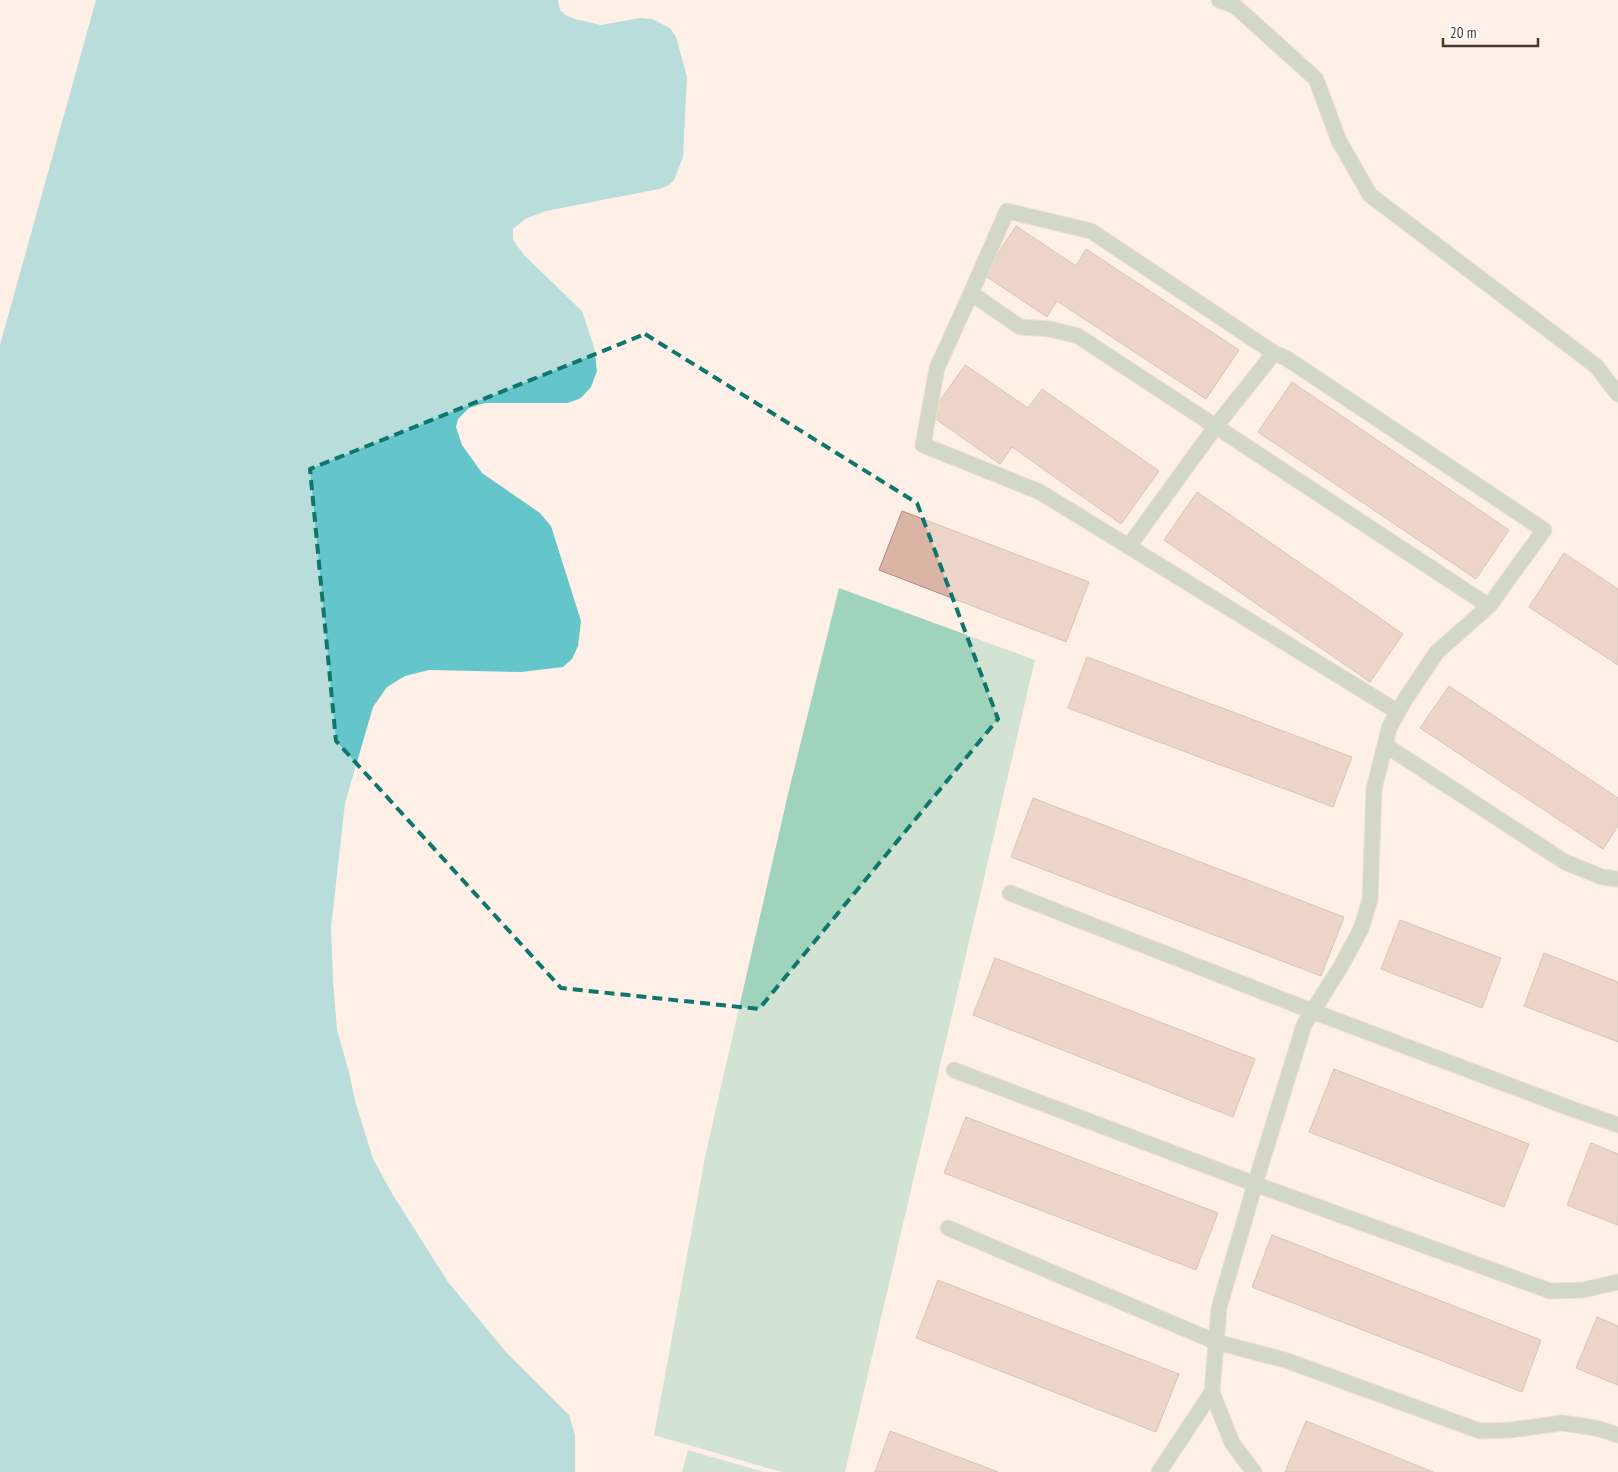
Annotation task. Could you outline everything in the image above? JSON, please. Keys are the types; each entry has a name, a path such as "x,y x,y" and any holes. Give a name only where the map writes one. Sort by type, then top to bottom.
{"street":[{"path":"1219,0 1235,6 1316,79 1339,140 1370,195 1596,366 1618,394"},
{"path":"1254,1472 1232,1442 1212,1392 1219,1308 1304,1025 1340,968 1361,929 1370,900 1374,789 1389,728 1437,652 1489,606 1544,530 1091,231 1007,211 937,368 923,445 1040,492 1398,712"},
{"path":"971,293 1020,328 1050,329 1078,336 1489,606"},
{"path":"1129,546 1216,426 1274,353"},
{"path":"1385,745 1565,862 1602,877 1618,879"},
{"path":"1010,893 1312,1011 1618,1125"},
{"path":"954,1070 1255,1184 1550,1291 1583,1290 1618,1282"},
{"path":"948,1228 1216,1342 1285,1360 1480,1431 1511,1430 1562,1423 1596,1428 1618,1435"},
{"path":"1159,1472 1212,1392"}],"highlighted area":[{"path":"645,334 917,503 998,719 759,1009 561,988 336,741 310,469"}],"green space":[{"path":"839,588 1035,660 845,1472 781,1472 654,1435 706,1152 788,794"},
{"path":"688,1450 764,1472 682,1472"}],"water":[{"path":"96,0 558,0 560,10 565,15 575,19 601,25 640,18 652,19 670,28 676,37 687,77 683,157 674,180 669,185 659,189 546,211 525,219 513,229 513,240 524,255 582,311 594,347 597,371 591,387 581,398 568,403 485,403 469,408 458,419 456,427 462,445 482,473 540,513 551,526 581,621 578,646 572,659 563,667 521,672 429,670 405,676 387,687 373,707 345,803 331,928 337,1030 355,1101 373,1159 393,1195 448,1282 506,1352 569,1415 575,1435 575,1472 0,1472 0,345"}],"building":[{"path":"1016,226 1076,266 1086,249 1239,350 1206,399 1057,301 1047,317 984,275"},
{"path":"965,365 1028,408 1042,389 1159,471 1121,524 1012,447 1000,464 930,415"},
{"path":"1292,382 1509,530 1476,579 1258,432"},
{"path":"1197,492 1403,634 1370,682 1164,540"},
{"path":"902,511 1089,582 1066,642 879,570"},
{"path":"1564,553 1618,589 1618,665 1529,607"},
{"path":"1087,657 1352,757 1333,807 1068,708"},
{"path":"1449,686 1618,798 1618,826 1603,849 1420,728"},
{"path":"1033,798 1344,917 1321,976 1011,857"},
{"path":"1400,920 1501,958 1482,1008 1381,969"},
{"path":"1544,953 1618,982 1618,1042 1524,1006"},
{"path":"995,958 1255,1059 1233,1117 973,1015"},
{"path":"1334,1069 1529,1144 1504,1207 1309,1132"},
{"path":"966,1117 1218,1213 1196,1270 944,1173"},
{"path":"1591,1143 1618,1154 1618,1225 1567,1205"},
{"path":"1272,1235 1541,1340 1522,1392 1252,1287"},
{"path":"938,1280 1179,1374 1156,1432 916,1338"},
{"path":"1597,1317 1618,1326 1618,1385 1576,1368"},
{"path":"1306,1421 1433,1472 1285,1472"},
{"path":"890,1431 998,1472 875,1472"}]}
